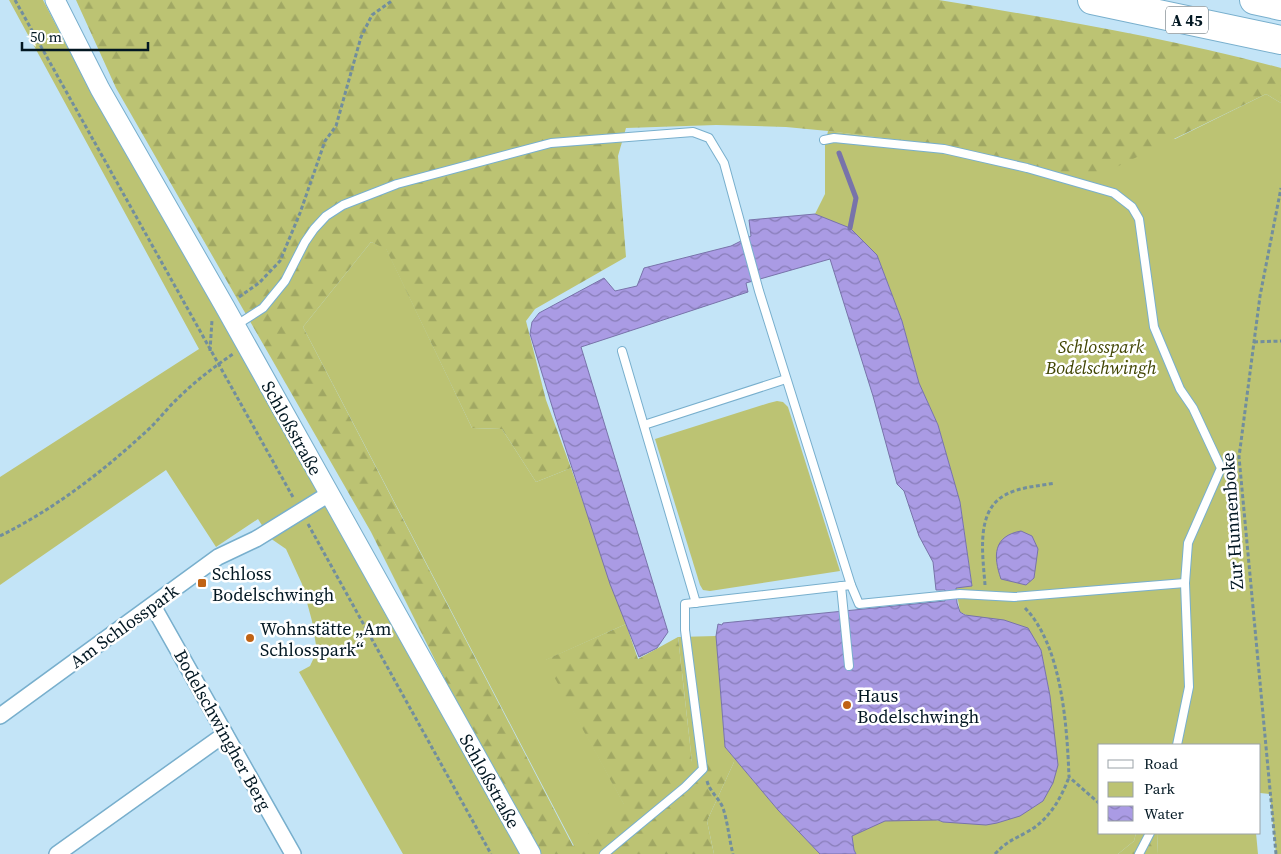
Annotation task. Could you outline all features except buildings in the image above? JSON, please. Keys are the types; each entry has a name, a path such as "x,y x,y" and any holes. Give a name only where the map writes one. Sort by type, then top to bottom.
{"highway":[{"name":"A 45","path":"1092,0 1281,40"},
{"path":"1254,0 1281,6"}],"street":[{"name":"Schloßstraße","path":"55,0 100,89 246,344 531,854"},
{"name":"Am Schlosspark","path":"0,716 218,557 256,539 329,494"},
{"name":"Bodelschwingher Berg","path":"153,606 293,854"},
{"path":"57,854 225,734"}],"lane":[{"path":"235,326 263,308 285,281 305,242 314,229 326,216 343,205 397,184 550,143 692,132 709,138 724,163 759,291 851,585 859,604 960,594 1014,597 1185,583"},
{"path":"824,140 834,138 958,151 1114,193 1132,207 1140,219 1154,327 1180,389 1193,408 1221,468 1188,543 1185,583 1189,687 1177,744"},
{"path":"622,351 696,603"},
{"path":"644,425 786,379"},
{"path":"604,854 685,788 703,769 685,630 685,604 851,585"},
{"path":"841,586 849,666"},
{"path":"1139,854 1149,834"}],"path":[{"path":"15,0 491,854"},
{"path":"225,307 259,283 280,262 300,213 325,141 336,126 361,37 372,15 393,0"},
{"name":"Zur Hunnenboke","path":"1276,854 1239,457 1262,286 1281,188"},
{"path":"1254,342 1281,341"},
{"path":"0,536 40,514 81,487 153,426 174,402 217,364 246,344"},
{"path":"986,596 983,556 984,527 986,516 991,507 1006,494 1055,483"},
{"path":"995,854 1009,841 1026,832 1045,818 1059,800 1069,777 1066,730 1050,647 1041,628 1030,613 1014,597"},
{"path":"703,769 709,788 723,808 733,854"},
{"path":"1069,777 1098,802"},
{"path":"1276,846 1281,843"}],"green space":[{"path":"9,0 43,0 70,52 330,513 529,854 403,854 299,672 310,666 317,651 312,621 302,584 286,549 270,538 258,519 216,547 166,470 0,585 0,477 199,349"},
{"path":"76,0 939,0 1153,38 1281,68 1281,103 1266,94 1092,179 945,146 828,131 786,127 716,125 626,128 618,156 626,257 535,309 526,321 546,400 571,468 536,482 502,429 472,428 386,249 371,242 303,327 573,846 624,805 545,660 626,624 638,659 678,637 692,762 734,762 707,821 714,854 532,854 371,532 116,88"},
{"name":"Schlosspark Bodelschwingh","path":"1266,94 1281,103 1281,854 1276,854 1270,794 1261,793 1261,744 1098,744 1098,834 1136,834 1134,841 1118,854 856,854 852,836 884,821 931,819 943,822 984,823 1007,820 1030,809 1043,800 1052,719 1050,696 1041,650 960,612 956,588 972,585 960,502 938,425 919,383 902,321 877,255 815,214 825,194 825,145 828,131 945,146 1175,139"},
{"path":"371,242 386,248 472,428 502,429 536,482 571,468 626,624 546,660 625,806 574,846 303,327"},
{"path":"777,401 783,402 788,407 840,571 710,591 703,590 655,439"},
{"path":"716,636 725,747 778,810 820,854 714,854 707,821 734,762 692,762 678,637"},
{"path":"1136,834 1157,834 1158,854 1118,854 1134,841"},
{"path":"1157,834 1256,834 1258,854 1158,854"}],"water":[{"path":"815,214 850,228 877,255 902,321 919,383 938,425 960,502 972,586 956,588 960,612 965,615 1004,620 1028,628 1041,650 1050,696 1058,765 1053,783 1043,801 1020,816 986,825 938,820 885,821 852,836 856,854 820,854 778,810 725,747 716,636 718,624 722,625 723,623 945,601 945,590 936,590 933,562 919,536 904,491 897,484 873,396 830,259 746,283 748,292 581,347 668,632 657,648 639,657 610,584 530,334 532,322 539,313 604,278 615,291 637,286 644,268 731,246 751,236 749,220"},
{"path":"1021,531 1032,536 1038,549 1034,578 1026,585 1001,579 996,555 1000,542 1005,537"}],"waterway":[{"path":"839,153 856,198 850,228"}],"place":[{"name":"Schloss Bodelschwingh","path":"202,583"},
{"name":"Wohnstätte „Am Schlosspark“","path":"250,638"},
{"name":"Haus Bodelschwingh","path":"847,705"}]}
